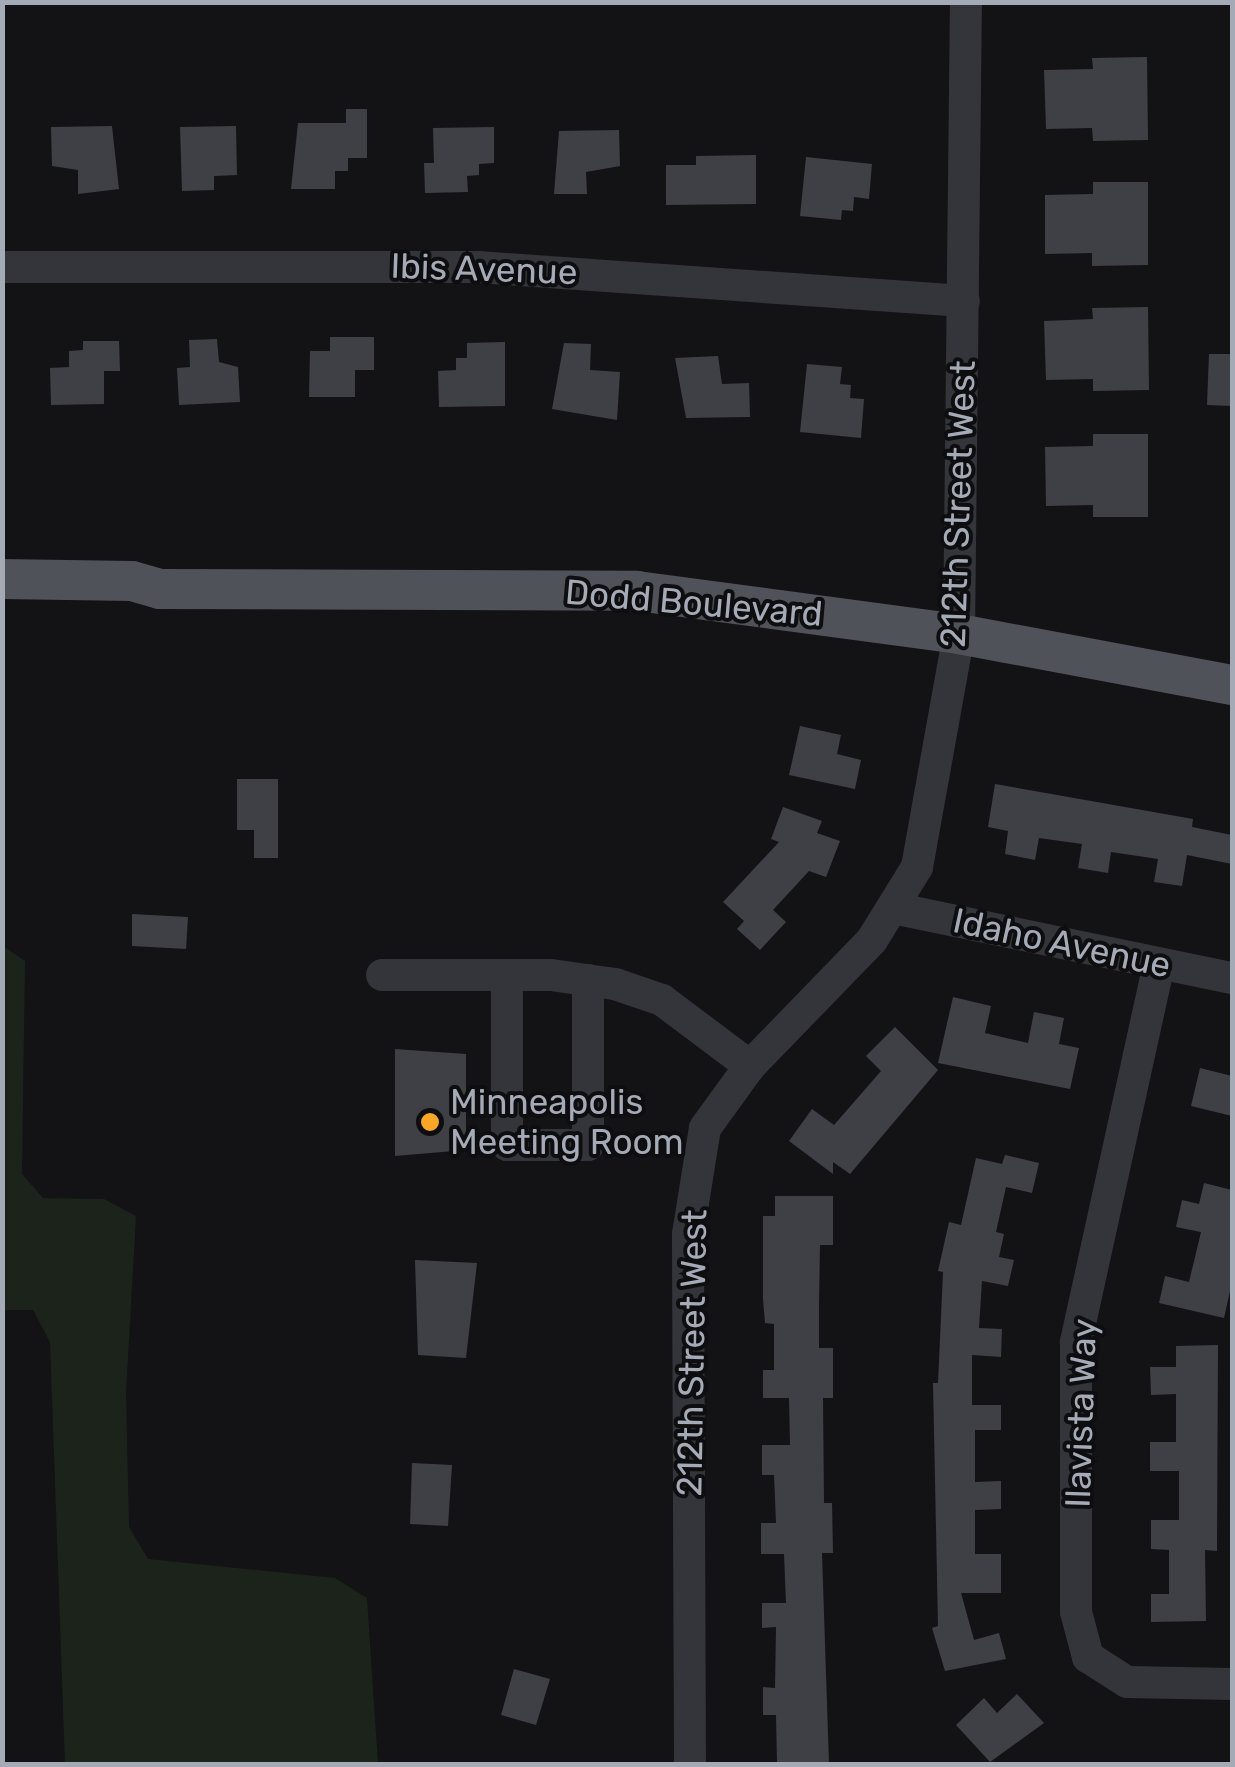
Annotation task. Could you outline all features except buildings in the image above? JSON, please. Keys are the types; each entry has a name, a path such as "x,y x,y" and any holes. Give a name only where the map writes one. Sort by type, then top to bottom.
{"main road":[{"name":"Dodd Boulevard","path":"2,580 132,581 148,589"},
{"name":"Dodd Boulevard","path":"2,602 133,596 148,589 638,592 959,634 1232,685"}],"street":[{"name":"212th Street West","path":"690,1764 688,1234 705,1128 750,1066 872,940 917,867 959,634 966,2"},
{"name":"Ibis Avenue","path":"2,267 478,268 964,301"},
{"name":"Idaho Avenue","path":"892,908 1232,978"},
{"name":"Ilavista Way","path":"1158,964 1076,1343 1076,1612 1088,1657 1126,1682 1232,1684"},
{"path":"382,975 507,975 588,980 662,1000 750,1066"},
{"path":"507,975 507,1145 588,1144 588,980"}],"shaded area":[{"path":"3,946 25,961 22,1174 43,1198 104,1199 136,1216 126,1393 129,1527 148,1559 335,1578 367,1598 378,1764 65,1764 50,1342 33,1310 3,1310"}],"place":[{"name":"Minneapolis Meeting Room","path":"430,1122"}]}
